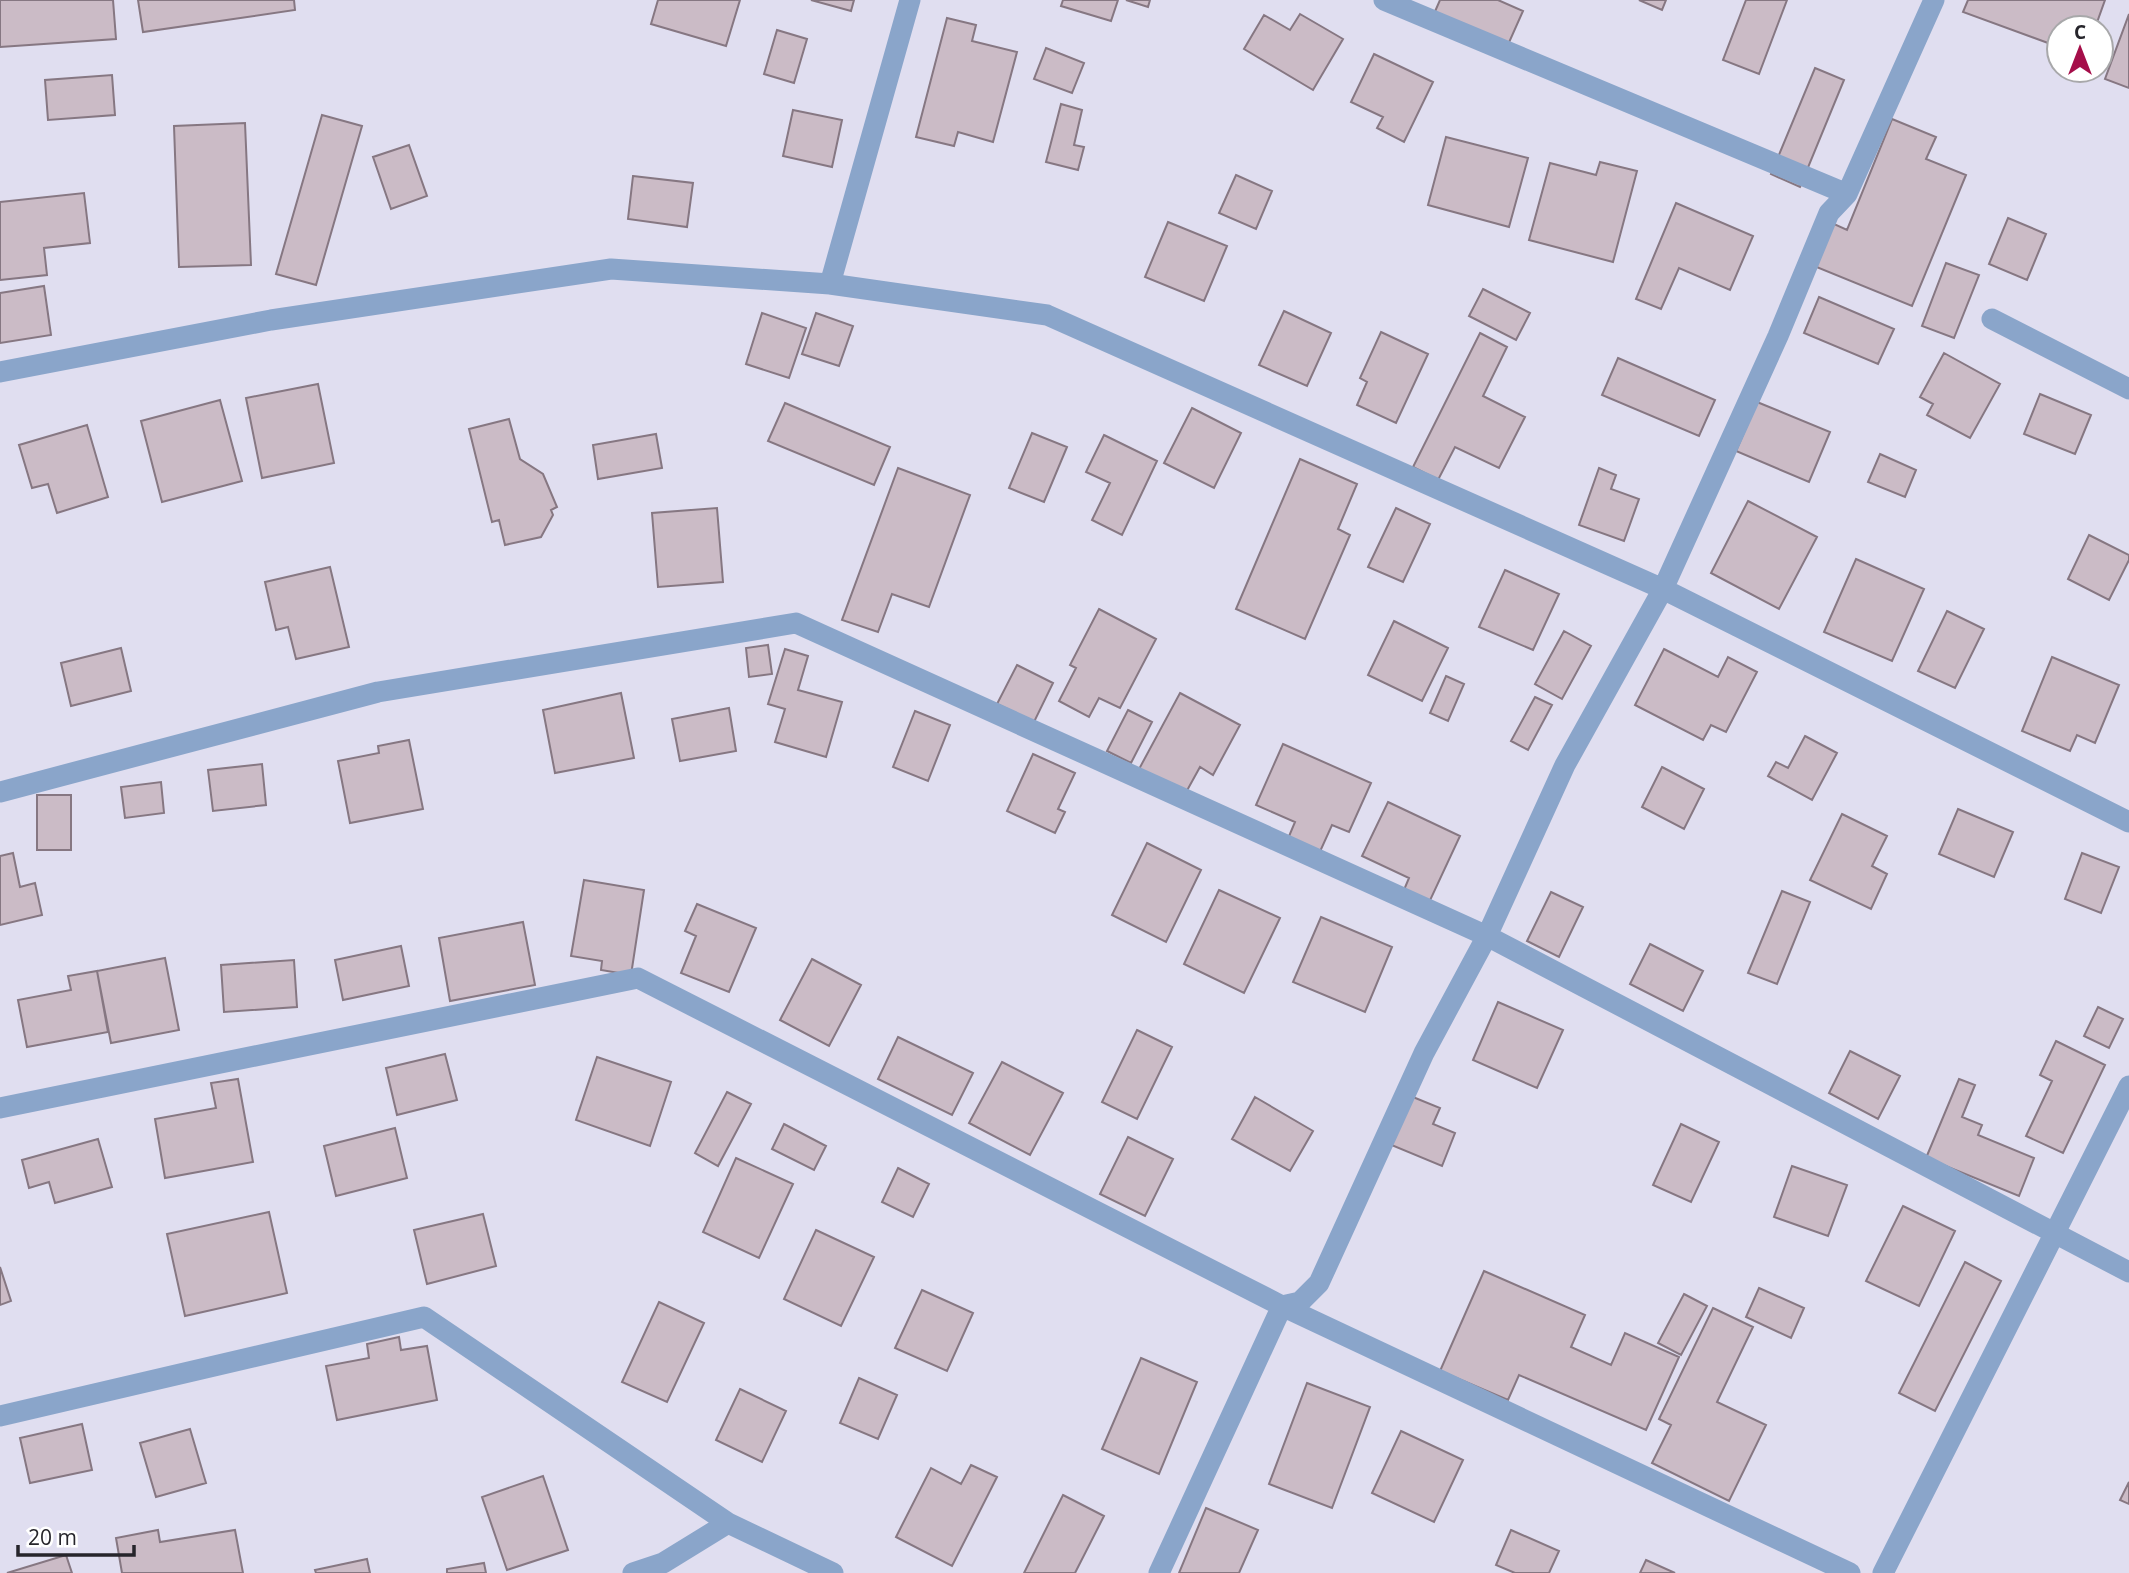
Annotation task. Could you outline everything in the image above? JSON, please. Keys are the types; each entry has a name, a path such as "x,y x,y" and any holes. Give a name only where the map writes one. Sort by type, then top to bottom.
{"lane":[{"path":"830,285 910,0"},
{"path":"1384,0 1847,194"},
{"path":"1282,1306 1300,1303 1319,1283 1424,1053 1487,936 1565,765 1663,589 1778,336 1829,213 1847,194 1934,0"},
{"path":"0,372 271,320 611,269 830,285 1047,315 1663,589 2129,822"},
{"path":"1992,319 2129,389"},
{"path":"0,792 378,692 796,623 1487,936 2129,1272"},
{"path":"0,1108 638,978 1282,1306 1850,1573"},
{"path":"1883,1573 2129,1086"},
{"path":"1159,1573 1282,1306"},
{"path":"0,1416 424,1317 728,1523 833,1573"},
{"path":"633,1573 663,1563 728,1523"}],"building":[{"path":"0,0 113,0 116,39 0,47"},
{"path":"138,0 294,0 295,10 143,32"},
{"path":"658,0 740,0 726,46 651,24"},
{"path":"811,0 854,0 851,11"},
{"path":"1063,0 1118,0 1111,21 1061,6"},
{"path":"1126,0 1150,0 1148,7"},
{"path":"1440,0 1498,0 1523,11 1507,47 1433,16"},
{"path":"1639,0 1666,0 1662,10"},
{"path":"1746,0 1787,0 1759,74 1723,60"},
{"path":"1968,0 2105,0 2100,14 2045,14 2045,42 1963,12"},
{"path":"1300,14 1343,39 1313,90 1244,49 1264,15 1290,30"},
{"path":"2129,14 2129,88 2115,83 2115,52"},
{"path":"947,18 976,25 972,41 1017,52 993,142 958,132 954,146 916,137"},
{"path":"777,30 807,39 794,83 764,74"},
{"path":"1046,48 1084,63 1072,93 1034,79"},
{"path":"1374,54 1433,82 1404,142 1377,128 1383,117 1351,102"},
{"path":"1815,68 1844,80 1800,187 1771,174"},
{"path":"112,75 115,115 48,120 45,80"},
{"path":"1061,104 1082,110 1074,145 1084,147 1078,170 1046,162"},
{"path":"793,110 842,120 832,167 783,156"},
{"path":"322,115 362,126 316,285 276,274"},
{"path":"1892,119 1936,137 1926,159 1966,175 1912,306 1814,266 1832,223 1847,230"},
{"path":"245,123 251,265 179,267 174,126"},
{"path":"1446,137 1528,158 1509,227 1428,205"},
{"path":"409,145 427,196 391,209 373,157"},
{"path":"1600,162 1637,171 1613,262 1529,240 1550,163 1596,175"},
{"path":"1236,175 1272,191 1256,229 1219,213"},
{"path":"633,176 693,183 687,227 628,219"},
{"path":"84,193 90,243 44,248 47,275 0,280 0,202"},
{"path":"1676,203 1753,236 1730,290 1679,268 1661,309 1636,299"},
{"path":"2008,218 2046,234 2027,280 1989,264"},
{"path":"1168,222 1227,246 1204,301 1145,277"},
{"path":"1946,263 1979,275 1954,338 1922,326"},
{"path":"44,286 51,335 0,343 0,293"},
{"path":"1483,289 1530,313 1516,340 1469,316"},
{"path":"1819,297 1894,329 1878,364 1804,333"},
{"path":"1284,311 1331,333 1307,386 1259,365"},
{"path":"762,313 806,328 789,378 746,364"},
{"path":"816,313 853,326 839,366 802,354"},
{"path":"1381,332 1428,354 1396,423 1357,405 1367,382 1360,378"},
{"path":"1480,333 1507,347 1483,396 1525,417 1499,468 1455,447 1438,480 1413,467"},
{"path":"1944,353 2000,384 1970,438 1927,415 1933,404 1920,397"},
{"path":"1618,358 1715,400 1699,436 1602,395"},
{"path":"318,384 334,463 262,478 246,398"},
{"path":"2040,394 2091,415 2075,454 2024,434"},
{"path":"220,400 242,481 162,502 141,421"},
{"path":"1757,402 1830,432 1809,482 1736,451"},
{"path":"785,403 890,447 874,485 768,441"},
{"path":"1192,408 1241,433 1214,488 1164,463"},
{"path":"509,419 520,459 543,474 557,507 551,510 553,515 541,537 505,545 499,520 492,522 469,429"},
{"path":"87,425 108,497 57,513 48,484 32,488 19,445"},
{"path":"1032,433 1067,447 1044,502 1009,488"},
{"path":"656,434 662,468 598,479 593,445"},
{"path":"1104,435 1157,461 1122,535 1092,520 1110,483 1086,472"},
{"path":"1880,454 1916,470 1905,497 1868,482"},
{"path":"1300,459 1357,484 1338,529 1350,535 1305,639 1236,609"},
{"path":"898,468 970,495 929,607 892,594 878,632 842,620"},
{"path":"1599,468 1616,475 1611,489 1639,499 1624,541 1579,525"},
{"path":"1748,501 1817,537 1779,609 1711,573"},
{"path":"717,508 723,582 658,587 652,513"},
{"path":"1396,508 1430,524 1403,582 1368,567"},
{"path":"2089,535 2129,555 2109,600 2068,579"},
{"path":"1856,559 1924,589 1892,661 1824,632"},
{"path":"330,567 349,647 296,659 288,627 276,630 265,582"},
{"path":"1505,570 1559,594 1533,650 1479,627"},
{"path":"1099,609 1156,639 1120,708 1099,698 1089,717 1059,701 1076,668 1070,665"},
{"path":"1947,611 1984,629 1955,688 1918,671"},
{"path":"1394,621 1448,648 1422,701 1368,675"},
{"path":"1564,631 1591,646 1562,699 1535,684"},
{"path":"768,645 772,674 749,677 746,648"},
{"path":"121,648 131,691 71,706 61,663"},
{"path":"785,649 808,656 798,690 842,702 826,757 775,742 785,709 768,704"},
{"path":"1664,649 1718,677 1728,657 1757,672 1726,732 1711,725 1703,740 1635,705"},
{"path":"2052,657 2119,685 2095,743 2077,735 2070,751 2022,731"},
{"path":"1017,665 1053,683 1034,722 997,704"},
{"path":"1446,676 1464,684 1448,721 1430,713"},
{"path":"621,693 634,758 555,773 543,710"},
{"path":"1180,693 1240,725 1213,775 1200,767 1184,796 1138,771"},
{"path":"1535,697 1552,705 1528,750 1511,741"},
{"path":"729,708 736,751 680,761 672,719"},
{"path":"1128,710 1152,722 1131,763 1107,751"},
{"path":"915,711 950,725 928,781 893,767"},
{"path":"1805,736 1837,753 1812,800 1768,776 1776,762 1788,768"},
{"path":"409,740 423,809 350,823 338,761 379,753 378,746"},
{"path":"1283,744 1371,783 1349,832 1332,825 1318,856 1287,841 1295,822 1256,805"},
{"path":"1033,754 1075,773 1058,809 1065,812 1055,833 1007,811"},
{"path":"262,764 266,805 213,811 208,770"},
{"path":"1662,767 1704,789 1684,829 1642,807"},
{"path":"161,782 164,813 125,818 121,787"},
{"path":"37,795 71,795 71,850 37,850"},
{"path":"1388,802 1460,836 1426,909 1401,897 1409,878 1362,856"},
{"path":"1958,809 2013,832 1994,877 1939,854"},
{"path":"1842,814 1887,836 1872,866 1887,874 1871,909 1810,880"},
{"path":"1147,843 1201,870 1166,942 1112,915"},
{"path":"13,853 20,887 35,883 42,915 0,925 0,856"},
{"path":"2082,853 2119,867 2101,913 2065,899"},
{"path":"584,880 644,890 631,975 601,970 602,961 571,956"},
{"path":"1219,890 1280,918 1244,993 1184,964"},
{"path":"1782,891 1810,902 1777,984 1748,973"},
{"path":"1551,892 1583,907 1559,957 1527,941"},
{"path":"697,904 756,928 729,992 681,973 696,936 685,931"},
{"path":"1321,917 1392,947 1365,1012 1293,982"},
{"path":"523,922 535,985 450,1001 439,938"},
{"path":"1650,944 1703,971 1683,1011 1630,984"},
{"path":"401,946 409,986 343,1000 335,960"},
{"path":"165,958 179,1030 111,1043 97,971"},
{"path":"812,959 861,985 829,1046 780,1020"},
{"path":"294,960 297,1007 224,1012 221,965"},
{"path":"97,971 108,1032 27,1047 18,1000 71,990 68,976"},
{"path":"1498,1002 1563,1030 1537,1088 1473,1060"},
{"path":"2098,1007 2123,1019 2109,1048 2084,1036"},
{"path":"1137,1030 1172,1047 1137,1119 1102,1102"},
{"path":"898,1037 973,1073 952,1115 878,1079"},
{"path":"2056,1041 2105,1065 2063,1153 2026,1136 2052,1081 2040,1075"},
{"path":"1850,1051 1900,1076 1878,1119 1829,1093"},
{"path":"445,1054 457,1100 397,1115 386,1068"},
{"path":"597,1057 671,1082 650,1146 576,1120"},
{"path":"1002,1062 1063,1093 1030,1155 969,1123"},
{"path":"238,1079 253,1162 165,1178 155,1119 216,1108 211,1083"},
{"path":"1959,1079 1975,1085 1962,1117 1982,1125 1978,1135 2034,1158 2019,1196 1926,1158"},
{"path":"727,1092 751,1104 718,1166 695,1153"},
{"path":"1408,1095 1440,1108 1433,1124 1455,1133 1442,1166 1389,1144"},
{"path":"1255,1097 1313,1131 1290,1171 1232,1139"},
{"path":"784,1124 826,1146 814,1170 772,1149"},
{"path":"1681,1124 1719,1142 1691,1202 1653,1185"},
{"path":"395,1128 407,1178 336,1196 324,1146"},
{"path":"1128,1137 1173,1159 1145,1216 1100,1194"},
{"path":"98,1139 112,1187 55,1203 49,1182 29,1188 22,1160"},
{"path":"736,1158 793,1184 759,1258 703,1232"},
{"path":"1792,1166 1847,1185 1828,1236 1774,1217"},
{"path":"898,1168 929,1184 913,1217 882,1202"},
{"path":"1903,1206 1955,1231 1919,1306 1866,1281"},
{"path":"269,1212 287,1293 185,1316 167,1234"},
{"path":"483,1214 496,1266 427,1284 414,1230"},
{"path":"816,1230 874,1257 841,1326 784,1299"},
{"path":"1965,1262 2001,1281 1935,1411 1899,1393"},
{"path":"0,1267 11,1301 0,1305"},
{"path":"1484,1271 1585,1315 1571,1347 1611,1365 1625,1333 1679,1357 1646,1430 1519,1375 1508,1400 1440,1371"},
{"path":"1759,1288 1804,1308 1791,1338 1746,1317"},
{"path":"922,1290 973,1313 947,1371 895,1348"},
{"path":"1684,1294 1707,1306 1681,1355 1658,1343"},
{"path":"659,1302 704,1323 667,1402 622,1382"},
{"path":"1713,1308 1753,1327 1717,1402 1766,1425 1729,1501 1652,1463 1671,1425 1659,1419"},
{"path":"399,1337 401,1350 427,1346 437,1400 337,1420 326,1366 369,1358 367,1344"},
{"path":"1141,1358 1197,1382 1159,1474 1102,1449"},
{"path":"859,1378 897,1395 878,1439 840,1423"},
{"path":"1307,1383 1370,1407 1332,1508 1269,1484"},
{"path":"740,1389 786,1411 762,1462 716,1440"},
{"path":"82,1424 92,1470 30,1483 20,1438"},
{"path":"190,1429 206,1483 156,1497 140,1443"},
{"path":"1401,1431 1463,1460 1434,1522 1372,1493"},
{"path":"971,1465 997,1477 952,1566 896,1537 931,1468 961,1484"},
{"path":"543,1476 568,1550 507,1570 482,1497"},
{"path":"2129,1482 2129,1504 2120,1500"},
{"path":"1063,1495 1104,1516 1075,1573 1024,1573"},
{"path":"1206,1508 1258,1530 1239,1573 1179,1573"},
{"path":"158,1530 160,1542 235,1530 243,1573 122,1573 116,1538"},
{"path":"1511,1530 1559,1551 1549,1573 1515,1573 1496,1565"},
{"path":"66,1555 72,1573 7,1573"},
{"path":"367,1559 370,1573 316,1573 315,1570"},
{"path":"1646,1560 1675,1573 1640,1573"},
{"path":"484,1563 486,1573 447,1573 447,1569"}]}
